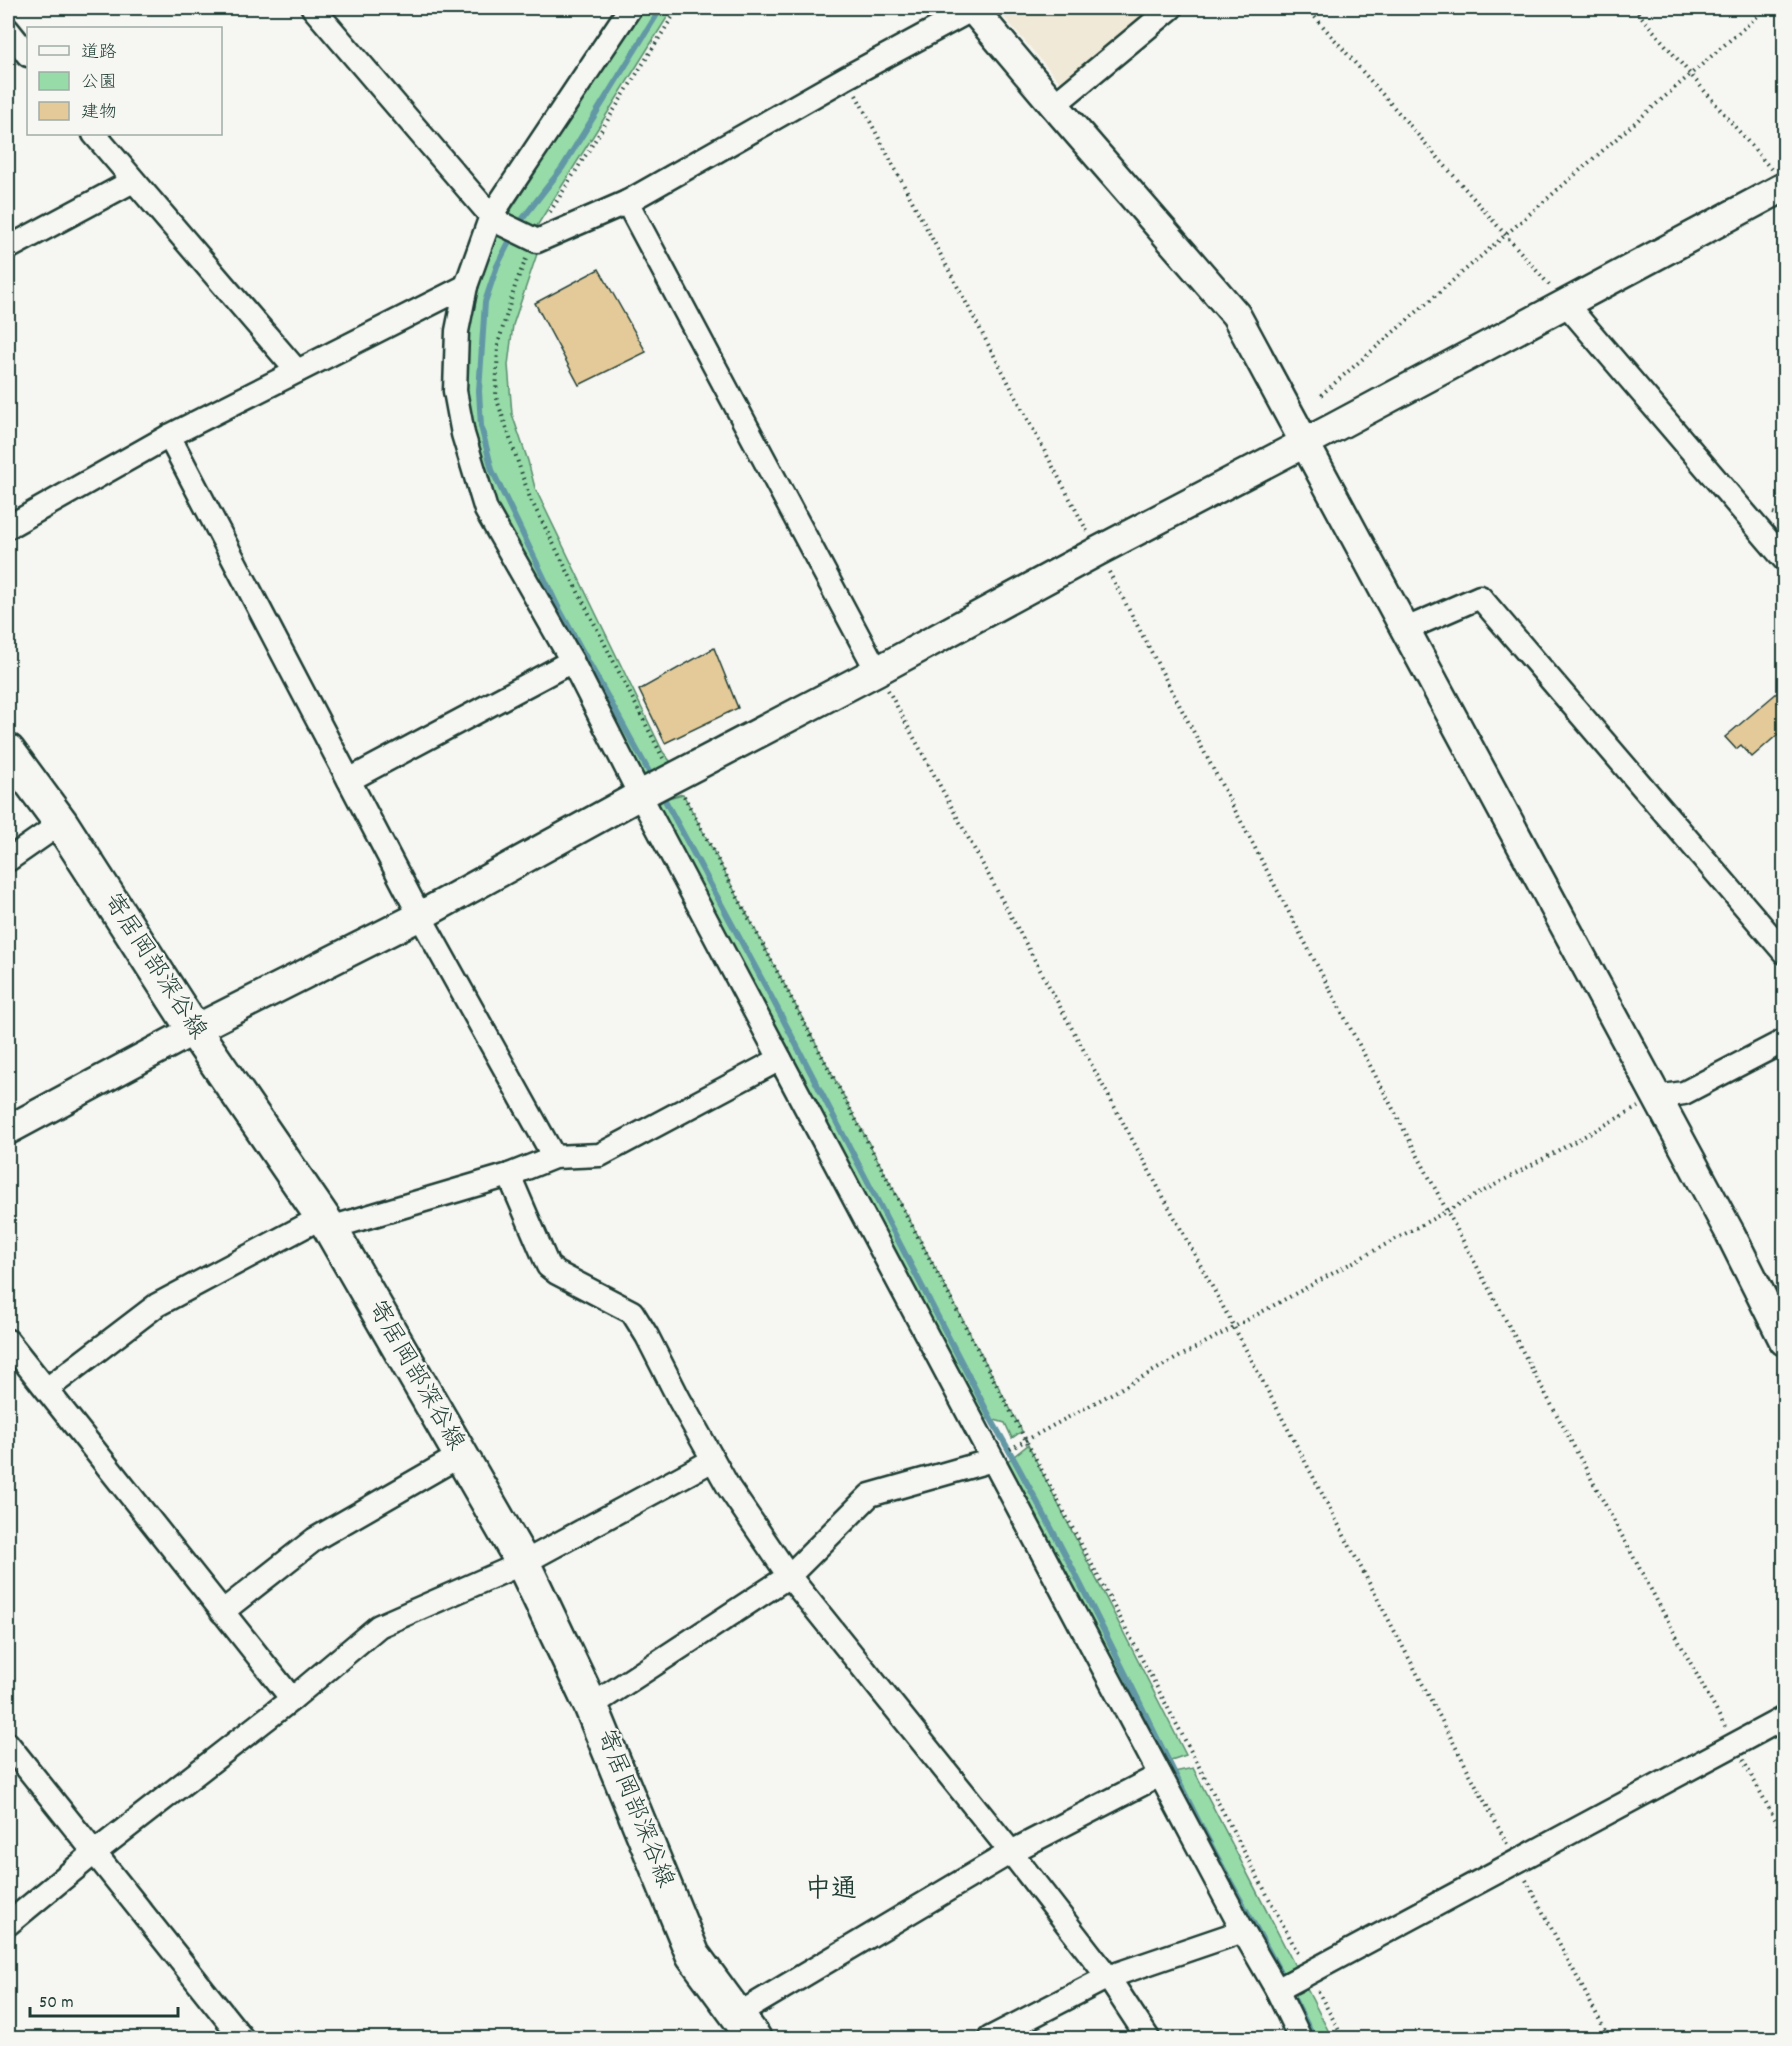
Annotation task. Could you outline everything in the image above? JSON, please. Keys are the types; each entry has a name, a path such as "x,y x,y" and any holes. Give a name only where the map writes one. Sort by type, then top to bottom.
{"main road":[{"name":"寄居岡部深谷線","path":"8,751 61,823 195,1030 326,1222 461,1455 523,1563 591,1706 693,1954 746,2027"}],"street":[{"path":"313,8 496,220 535,241 627,202 973,8 1236,315 1730,1233 1785,1341"},
{"path":"630,8 496,220 466,286 457,332 455,392 463,434 486,510 572,661 640,795 1243,1931 1277,1990 1300,2038"},
{"path":"1054,105 1171,8"},
{"path":"8,30 27,54"},
{"path":"95,135 297,371"},
{"path":"8,248 134,181"},
{"path":"8,1130 195,1030 420,916 673,777 877,671 1098,551 1566,304 1781,182"},
{"path":"627,202 877,671"},
{"path":"8,527 169,436 466,286"},
{"path":"1566,304 1785,559"},
{"path":"169,436 420,916 554,1157"},
{"path":"1406,629 1480,597 1785,952"},
{"path":"349,780 572,661"},
{"path":"8,860 61,823"},
{"path":"1657,1097 1684,1093 1785,1041"},
{"path":"47,1389 156,1305 326,1222 509,1175 554,1157 600,1155 780,1059"},
{"path":"509,1175 548,1266 567,1279 632,1312 729,1488 789,1576 1011,1852 1108,1977 1148,2038"},
{"path":"8,1341 292,1699"},
{"path":"222,1612 315,1539 461,1455"},
{"path":"8,1924 94,1853 292,1699 378,1626 523,1563 713,1460"},
{"path":"591,1706 789,1576 870,1495 993,1460"},
{"path":"1277,1990 1307,1976 1785,1718"},
{"path":"8,1744 242,2038"},
{"path":"746,2027 1011,1852 1160,1774"},
{"path":"990,2038 1108,1977 1243,1931"}],"path":[{"path":"678,8 535,241 516,283 498,344 496,398 531,498 673,777 1307,1976 1343,2038"},
{"path":"1307,8 1566,304"},
{"path":"1634,8 1781,182"},
{"path":"1321,395 1767,8"},
{"path":"847,77 1447,1211 1785,1836"},
{"path":"877,671 1234,1327 1609,2038"},
{"path":"1025,1440 1657,1097"}],"shaded area":[{"path":"996,8 1160,8 1065,88"}],"green space":[{"path":"640,8 673,8 532,234 517,226 510,242 537,254 513,325 508,365 512,414 535,488 663,752 674,766 640,783 492,507 463,391 474,286 502,224"},
{"path":"683,794 1022,1431 1012,1438 1005,1423 991,1419 978,1419 656,807 664,799","holes":["688,844 773,1000 813,1078"]},
{"path":"1028,1445 1186,1755 1162,1763 1005,1463"},
{"path":"1193,1768 1296,1968 1285,1972 1273,1972 1169,1773"},
{"path":"1307,1989 1332,2038 1307,2038 1298,2022 1301,2014 1292,1996"}],"building":[{"path":"599,269 646,352 579,385 535,303"},
{"path":"714,648 738,708 665,743 639,690"},
{"path":"1785,686 1785,728 1752,757 1741,745 1736,749 1725,737"}],"waterway":[{"path":"653,779 558,607 492,470 481,426 479,391 485,302 497,266 517,226 562,168 661,8"},
{"path":"661,793 773,1000 991,1419 1046,1518 1209,1841 1281,1974"},
{"path":"1294,1999 1314,2038"}],"district":[{"name":"中通","path":"831,1890"}]}
